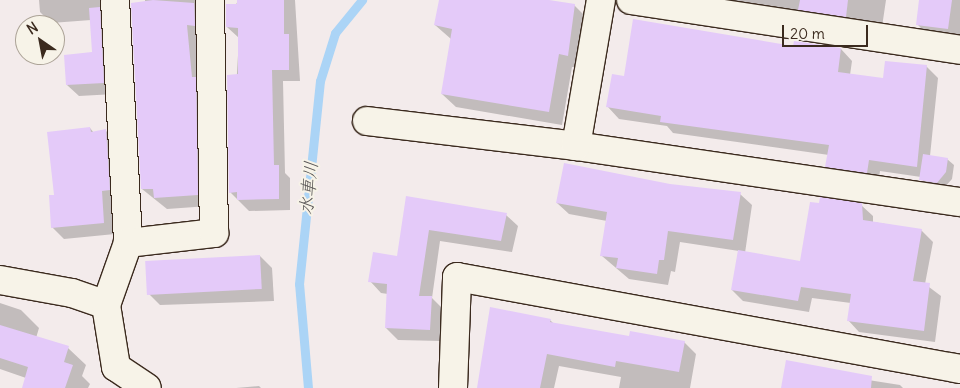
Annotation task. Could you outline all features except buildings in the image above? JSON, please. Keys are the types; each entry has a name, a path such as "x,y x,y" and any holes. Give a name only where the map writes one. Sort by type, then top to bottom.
{"street":[{"path":"115,0 128,243 106,305 116,367 146,388"},
{"path":"128,243 214,233 210,0"},
{"path":"576,146 600,0"},
{"path":"631,0 685,4 960,50"},
{"path":"367,121 576,146 960,202"},
{"path":"453,388 456,277 960,369 959,388"},
{"path":"0,280 72,293 106,305"}],"waterway":[{"name":"水車川","path":"308,388 299,284 320,81 335,33 362,0"}]}
